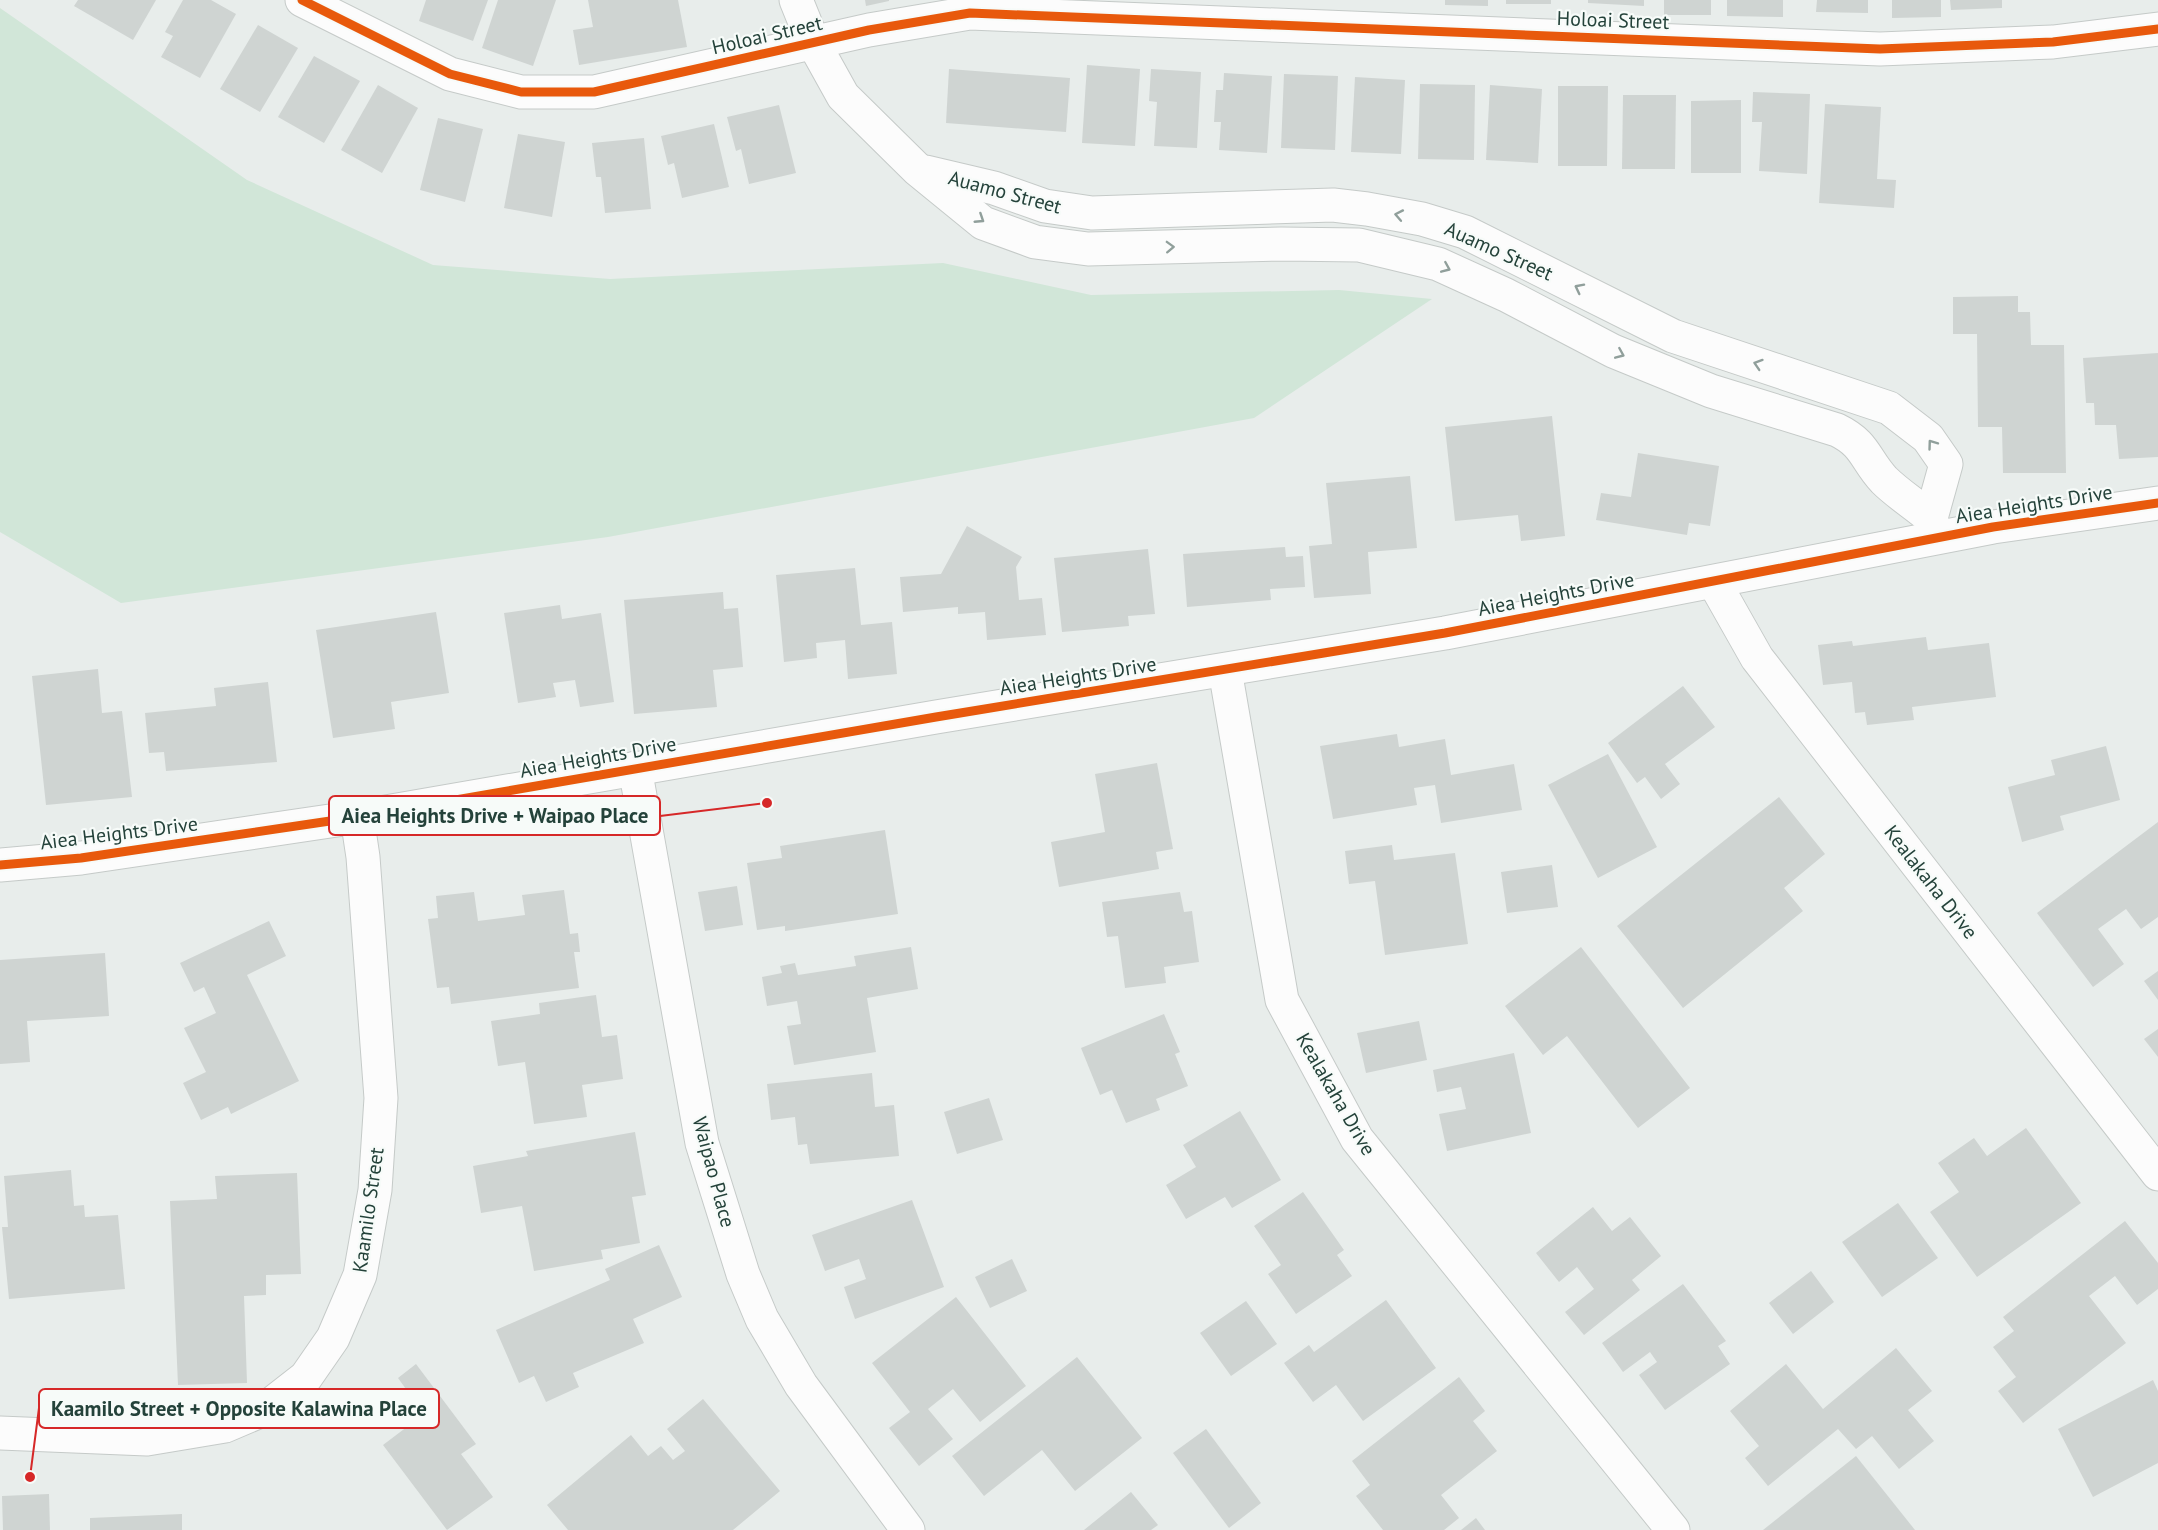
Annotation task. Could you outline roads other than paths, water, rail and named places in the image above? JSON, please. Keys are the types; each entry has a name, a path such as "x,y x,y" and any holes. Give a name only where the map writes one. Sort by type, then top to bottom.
{"street":[{"name":"Holoai Street","path":"302,0 450,74 521,92 594,92 813,42 970,13 1880,49 2053,42 2158,29"},
{"name":"Auamo Street","path":"796,0 813,42 843,96 918,170 982,223 1035,242 1088,249 1281,244 1359,245 1438,264 1506,295 1612,351 1710,391 1851,436 1861,446 1883,479 1934,528"},
{"name":"Auamo Street","path":"918,170 994,188 1045,206 1092,213 1333,205 1422,219 1465,232 1673,336 1889,408 1928,438 1946,464 1934,528"},
{"name":"Aiea Heights Drive","path":"0,865 81,858 357,817 936,717 1445,633 1714,582 1934,528 1994,527 2158,503"},
{"name":"Kealakaha Drive","path":"1714,582 1757,658 2158,1174"},
{"name":"Kealakaha Drive","path":"1225,670 1282,1000 1357,1139 1673,1530"},
{"name":"Waipao Place","path":"636,768 702,1143 743,1274 762,1319 801,1385 909,1530"},
{"name":"Kaamilo Street","path":"0,1433 147,1439 225,1426 265,1409 306,1377 333,1338 360,1275 375,1190 381,1098 363,857 357,817"}],"place":[{"name":"Aiea Heights Drive + Waipao Place","path":"767,803"},
{"name":"Kaamilo Street + Opposite Kalawina Place","path":"30,1477"}]}
